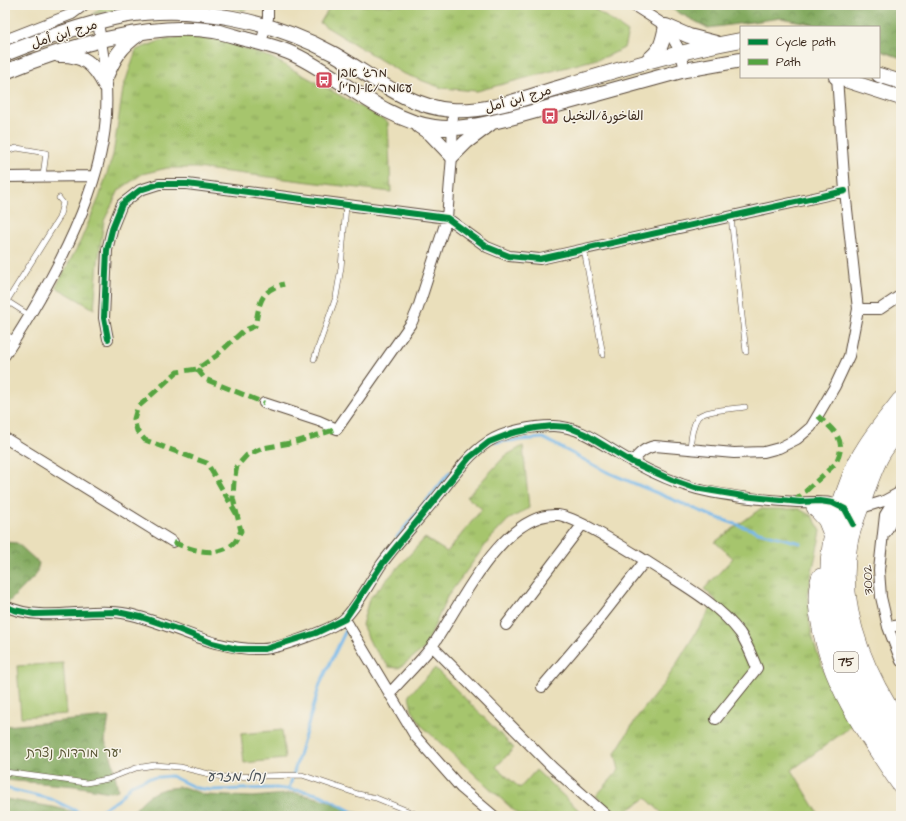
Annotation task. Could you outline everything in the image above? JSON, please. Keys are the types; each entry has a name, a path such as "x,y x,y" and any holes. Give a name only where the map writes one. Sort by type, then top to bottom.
{"highway":[{"name":"75","path":"901,401 864,450 847,515 846,567 849,612 854,632 868,672 901,728"},
{"name":"75","path":"901,426 881,452 868,479 847,515 830,552 829,566 833,615 845,659 863,698 901,758"},
{"path":"808,505 827,518 847,515"},
{"path":"830,552 818,587 818,610 824,640 840,686 866,733 901,784"}],"street":[{"path":"5,40 72,14 84,5"},
{"path":"261,43 268,18 268,5"},
{"path":"633,5 666,26 690,36 721,43"},
{"name":"مرج ابن أمل","path":"5,54 69,31 124,16 168,12 216,16 265,26 301,37 334,54 394,91 425,106 453,110 484,109 645,62 721,43 740,40"},
{"path":"5,355 15,340 73,234 87,199 94,176 103,141 107,100 98,23"},
{"path":"666,26 680,53 685,70"},
{"path":"645,62 658,52 663,40 666,26"},
{"name":"مرج ابن أمل","path":"5,72 48,55 101,41 141,33 165,29 213,31 261,43 294,54 328,73 384,109 413,122 435,127 452,128 491,123 685,70 740,60"},
{"path":"105,82 113,59 125,43 141,33"},
{"path":"48,55 70,55 84,60 97,70 105,82"},
{"path":"880,75 901,82"},
{"path":"632,462 648,447 690,448 734,453 764,452 779,448 797,439 811,426 835,386 849,356 858,309 845,191 836,78"},
{"path":"839,78 901,98"},
{"path":"264,403 319,421 337,429 412,322 447,218 452,156 453,110"},
{"path":"413,122 430,133 452,156"},
{"path":"452,156 466,142 491,123"},
{"path":"5,177 94,176"},
{"path":"108,339 104,318 107,250 113,226 122,204 140,190 159,184 187,184 447,218 487,247 509,256 540,259 845,191"},
{"path":"858,309 880,309 901,295"},
{"path":"5,606 34,614 117,612 141,617 180,630 212,643 237,649 265,649 316,633 345,618 383,563 469,458 489,442 512,433 535,428 553,426 568,428 585,434 632,462 672,480 716,493 808,505 847,515 884,501 900,491"},
{"path":"5,438 173,542"},
{"name":"3002","path":"900,491 885,515 879,570 881,597 888,627 901,661"},
{"path":"808,505 827,502 847,515"},
{"name":"3002","path":"881,544 901,503"},
{"path":"389,694 432,646 487,561 509,536 527,523 541,516 558,515 568,517 646,561 722,612 740,634 757,668 716,719"},
{"path":"506,625 582,525"},
{"path":"542,687 594,626 646,561"},
{"path":"345,618 415,736 461,788 494,816"},
{"path":"888,627 901,625"},
{"path":"432,646 553,768 607,816"}],"lane":[{"path":"5,151 17,148 46,153 43,176"},
{"path":"29,315 8,300 59,218 63,203 60,198"},
{"path":"314,359 336,297 341,268 346,204"},
{"path":"731,217 746,352"},
{"path":"584,249 603,355"},
{"path":"5,334 15,340"},
{"path":"690,448 694,426 698,417 705,413 745,407"},
{"path":"5,772 86,783 108,779 136,768 155,765 180,767 208,775 229,777 302,775 358,794 376,798 420,816"}],"green space":[{"path":"104,5 145,5 93,14"},
{"path":"219,5 253,5 244,10"},
{"path":"328,5 589,5 628,32 624,48 608,56 477,91 442,88 402,73 320,23 328,10"},
{"path":"664,5 901,5 901,58 880,50 880,26 823,26 781,18 708,28"},
{"path":"184,36 221,40 272,58 388,122 391,192 196,168 167,168 142,174 119,190 104,221 98,262 94,309 56,287 80,242 99,198 113,155 123,89 136,50 160,41"},
{"path":"523,446 529,508 508,520 490,539 447,597 425,648 399,668 389,667 372,646 362,625 369,599 425,538 447,552 482,509 467,497 505,456"},
{"path":"760,509 799,509 812,516 821,531 809,586 809,620 817,652 829,682 853,725 792,770 820,816 665,816 646,798 619,816 596,796 619,770 615,753 638,716 666,681 716,600 704,589 733,558 715,542"},
{"path":"5,542 17,543 39,563 36,575 5,606"},
{"path":"63,663 67,714 21,717 17,666"},
{"path":"435,668 514,748 496,767 520,788 536,770 585,816 520,816 422,726 412,710 409,695"},
{"name":"יער מורדות נצרת","path":"109,717 105,741 113,763 118,790 110,792 75,786 5,780 5,726"},
{"path":"282,730 285,759 244,763 241,734"},
{"path":"183,787 206,795 253,797 295,793 326,800 365,816 130,816 147,797 152,794 165,789"},
{"path":"5,799 53,807 91,816 5,816"}],"waterway":[{"path":"496,442 543,438 607,472 712,516 759,532 800,543"},
{"path":"397,537 450,472"},
{"path":"289,789 320,684 347,628"},
{"name":"נחל מזרע","path":"5,788 51,799 83,814 101,810 118,800 131,785 148,778 171,776 196,788 211,790 276,788 304,791 321,795 360,816"}],"marked path":[{"path":"237,515 207,463 145,440 137,431 134,419 137,408 177,372 197,369 216,356 243,331 255,326 260,304 265,294 270,290 284,284"},
{"path":"197,369 205,379 264,403"},
{"path":"794,502 835,464 839,456 840,442 838,437 834,431 818,416"},
{"path":"173,542 188,548 213,552 229,547 235,542 241,531 233,498 234,481 237,466 247,455 263,448 296,442 337,429"}],"cycle path":[{"path":"108,339 104,318 107,250 113,226 122,204 140,190 159,184 187,184 447,218 487,247 509,256 540,259 845,191"},
{"path":"5,606 14,610 34,614 117,612 141,617 180,630 212,643 237,649 265,649 316,633 345,619 383,563 469,458 489,442 512,433 553,426 568,427 585,434 632,462 672,480 695,488 743,496 800,502 820,501 833,503 845,509 853,524"}],"place":[{"name":"מרג׳ אבן עאמר/א-נח׳יל","path":"324,80"},
{"name":"الفاخورة/النخيل","path":"550,116"}]}
